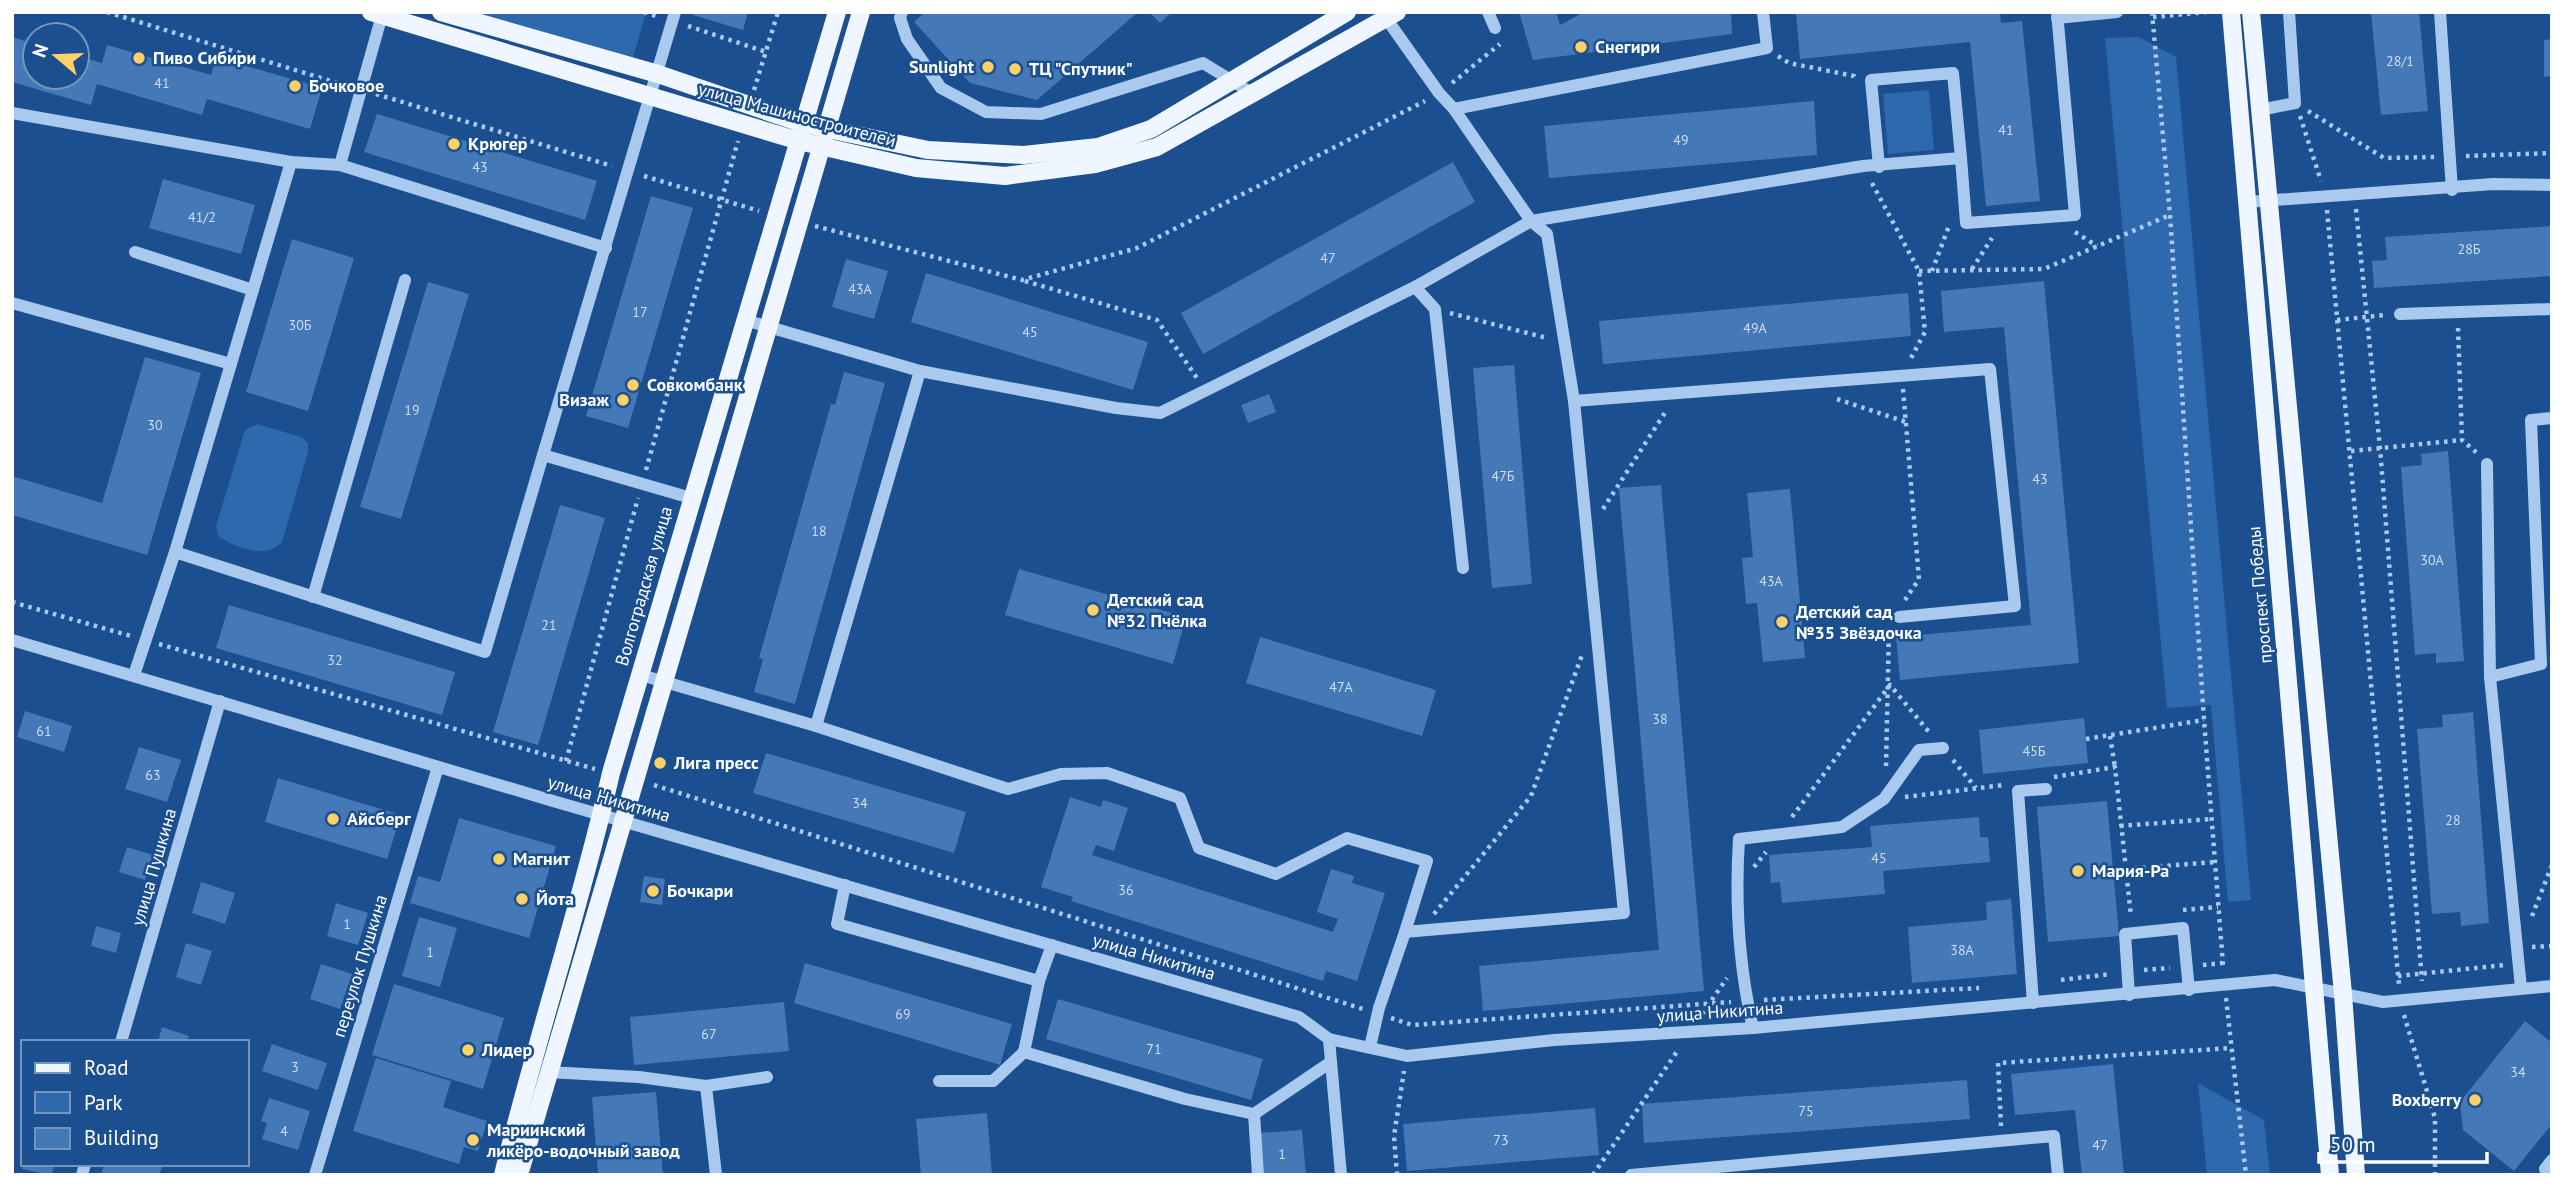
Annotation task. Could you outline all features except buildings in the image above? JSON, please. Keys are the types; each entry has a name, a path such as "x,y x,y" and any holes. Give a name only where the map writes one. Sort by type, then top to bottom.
{"main road":[{"path":"441,12 658,74 750,105 802,133 827,129 928,150 1024,155 1098,147 1151,129 1347,12"},
{"name":"Волгоградская улица","path":"503,1175 528,1072 602,815 611,773 837,12"},
{"path":"519,1175 861,12"},
{"name":"проспект Победы","path":"2231,12 2330,1175"},
{"path":"2251,12 2343,994 2356,1175"},
{"name":"улица Машиностроителей","path":"376,14 744,124 802,133 822,147 916,168 1018,175 1095,164 1157,147 1392,15"}],"street":[{"path":"902,12 900,18 907,39 942,88 986,112 1041,114 1203,63 1252,93"},
{"path":"1488,12 1495,28"},
{"path":"1454,109 1767,48 1763,12"},
{"path":"1879,167 1871,80 1953,73 1966,223 2076,215 2057,15 2117,12"},
{"path":"2260,110 2295,103 2289,12"},
{"path":"2440,12 2452,190"},
{"path":"340,165 361,90 376,14"},
{"path":"1392,15 1439,93 1454,109 1531,221 1547,234 1574,401 1624,913 1405,932"},
{"path":"175,552 485,652 674,16"},
{"path":"12,113 291,162 340,165 606,248"},
{"path":"745,320 920,370 1116,408 1160,413 1415,286 1531,221 1863,166 1879,167 1961,158"},
{"path":"134,675 175,552 291,162"},
{"path":"2247,202 2325,195 2354,196 2452,190 2493,184 2552,185"},
{"path":"135,252 253,290"},
{"path":"313,597 405,280"},
{"path":"1415,286 1435,309 1463,568"},
{"path":"12,303 231,364"},
{"path":"2400,314 2552,309"},
{"path":"1574,401 1990,369 2015,606 1894,620"},
{"path":"816,726 920,370"},
{"path":"2490,677 2541,664 2531,419 2552,418"},
{"path":"543,455 691,499"},
{"path":"2487,464 2490,677 2521,988"},
{"name":"улица Никитина","path":"12,640 622,821 1299,1017 1329,1039 1407,1056 1553,1040 1753,1028 2225,987 2275,980 2383,1002 2552,986"},
{"path":"641,674 816,726 1008,789 1061,774 1107,773 1180,798 1199,848 1276,874 1347,838 1427,861 1377,1013 1370,1047"},
{"name":"улица Пушкина","path":"122,1040 220,701"},
{"path":"1753,1028 1747,1001 1735,892 1739,839 1842,827 1884,799 1919,750 1943,748"},
{"name":"переулок Пушкина","path":"315,1175 438,767"},
{"path":"2033,1003 2018,791 2046,784"},
{"path":"845,885 837,924 1039,981"},
{"path":"2129,995 2124,934 2183,928 2189,990"},
{"path":"939,1080 993,1081 1024,1052 1039,981 1052,945"},
{"path":"1329,1039 1341,1175"},
{"path":"1024,1052 1185,1099 1254,1114 1331,1062"},
{"path":"548,1072 639,1077 706,1086 767,1077"},
{"path":"706,1086 716,1175"},
{"path":"1254,1114 1258,1175"},
{"path":"1632,1175 2054,1136 2057,1175"}],"path":[{"path":"107,12 776,216"},
{"path":"750,105 778,12"},
{"path":"2207,12 2152,15 2171,215 2211,819 2225,987 2246,1175"},
{"path":"674,16 766,52"},
{"path":"1022,280 1138,248 1439,93 1503,42"},
{"path":"1767,48 1789,63 1854,76 1856,89"},
{"path":"2295,103 2384,158 2552,153"},
{"path":"2295,103 2325,195 2351,451 2400,1002 2435,1118 2435,1175"},
{"path":"566,761 719,199 744,124"},
{"path":"1863,166 1919,271 1925,332 1902,376 1919,579 1904,602"},
{"path":"1932,271 1963,190"},
{"path":"2354,196 2380,448 2423,1000"},
{"path":"1919,271 2044,269 2171,215"},
{"path":"1972,270 2004,220"},
{"path":"799,222 1022,280 1157,320 1205,390"},
{"path":"1435,309 1564,342"},
{"path":"2337,320 2400,314"},
{"path":"2457,314 2462,440 2487,464"},
{"path":"1587,533 1678,393"},
{"path":"1830,397 1906,422"},
{"path":"2351,451 2462,440"},
{"path":"12,601 611,773"},
{"path":"1420,931 1531,796 1595,617"},
{"path":"1894,620 1884,799 2005,785"},
{"path":"1735,892 1890,685"},
{"path":"2086,739 2204,720"},
{"path":"2110,736 2133,933"},
{"path":"2046,784 2115,767"},
{"path":"635,779 1412,1026 1747,1001 1988,987"},
{"path":"2120,826 2211,819"},
{"path":"2125,869 2215,862"},
{"path":"2519,948 2552,865"},
{"path":"1593,1175 1743,954"},
{"path":"2032,984 2223,963"},
{"path":"2398,976 2520,964"},
{"path":"2001,1141 1998,1063 2232,1048"},
{"path":"1397,1175 1394,1136 1407,1056"}],"green space":[{"path":"443,12 646,12 630,68"},
{"path":"2139,37 2176,57 2251,900 2228,902 2211,705 2167,708 2105,38"},
{"path":"1929,90 1934,150 1888,154 1883,94"},
{"path":"257,424 301,437 308,443 308,452 282,542 268,550 259,551 242,548 218,536 216,526 245,430"},
{"path":"2198,1083 2264,1120 2270,1175 2207,1175"}],"place":[{"name":"Снегири","path":"1581,47"},
{"name":"Пиво Сибири","path":"139,58"},
{"name":"Sunlight","path":"988,67"},
{"name":"ТЦ \"Спутник\"","path":"1015,69"},
{"name":"Бочковое","path":"295,86"},
{"name":"Крюгер","path":"454,144"},
{"name":"Совкомбанк","path":"633,385"},
{"name":"Визаж","path":"623,400"},
{"name":"Детский сад №32 Пчёлка","path":"1093,610"},
{"name":"Детский сад №35 Звёздочка","path":"1782,622"},
{"name":"Лига пресс","path":"660,763"},
{"name":"Айсберг","path":"333,819"},
{"name":"Магнит","path":"499,859"},
{"name":"Мария-Ра","path":"2078,871"},
{"name":"Бочкари","path":"653,891"},
{"name":"Йота","path":"522,899"},
{"name":"Лидер","path":"468,1050"},
{"name":"Boxberry","path":"2475,1100"},
{"name":"Мариинский ликёро-водочный завод","path":"473,1140"}]}
